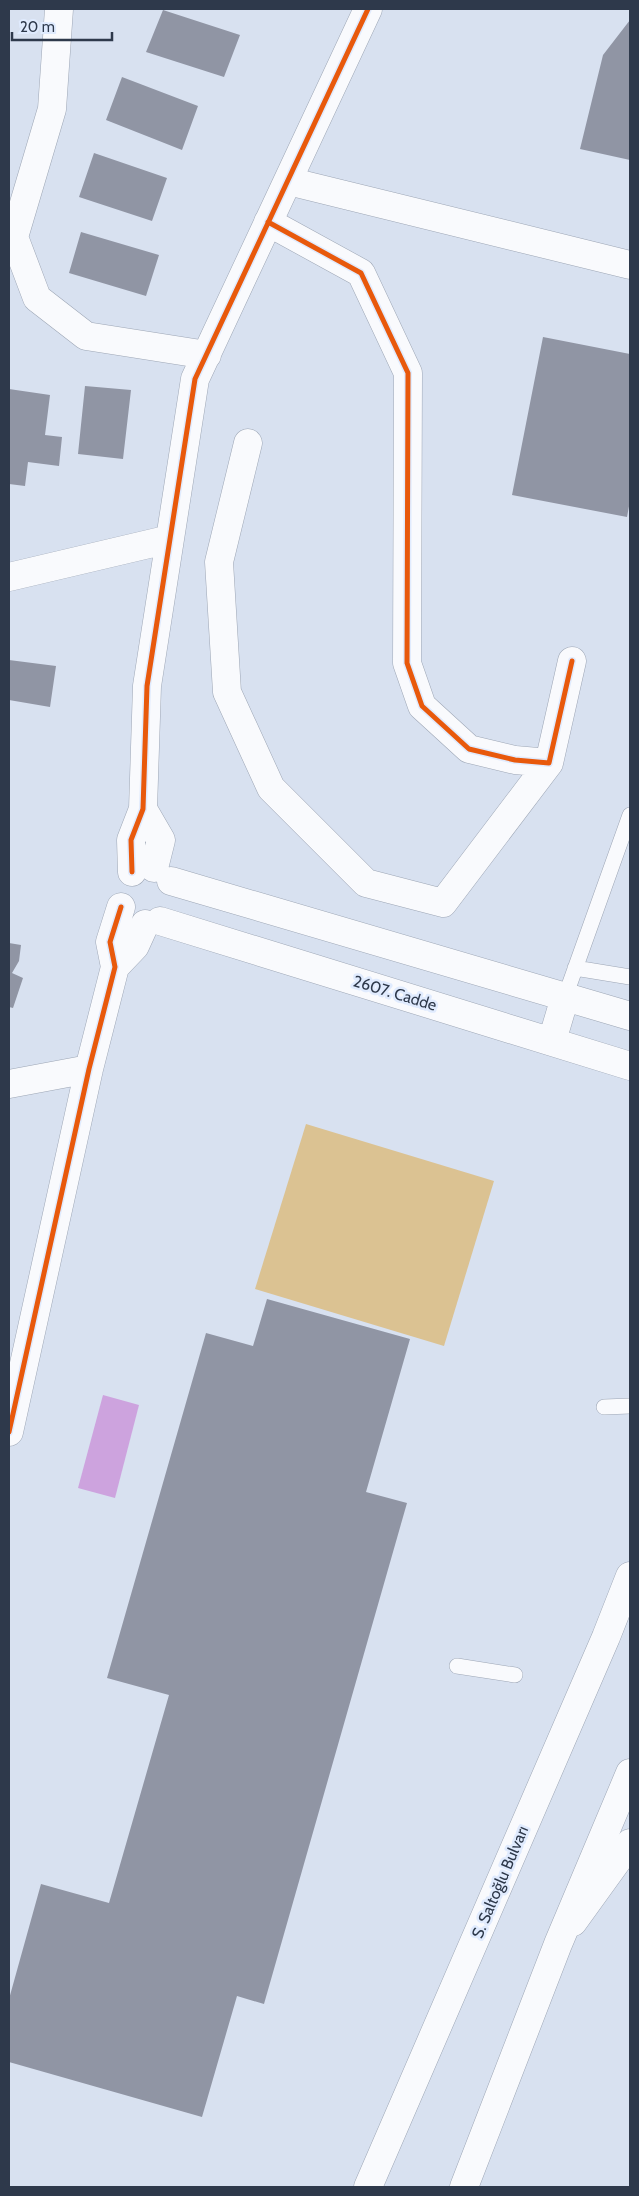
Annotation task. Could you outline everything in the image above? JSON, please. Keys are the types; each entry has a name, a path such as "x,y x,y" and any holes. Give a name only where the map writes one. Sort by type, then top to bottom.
{"street":[{"path":"59,9 52,109 14,237 37,298 86,336 207,355"},
{"path":"152,873 161,840 143,809 147,686 195,379 368,9"},
{"path":"288,181 630,264"},
{"path":"268,222 361,273 408,373 406,663 422,706 468,749 515,760 549,763"},
{"path":"248,443 218,562 227,692 271,788 366,883 442,902 549,763 572,661"},
{"path":"9,577 170,539"},
{"path":"115,967 135,946 152,922 173,907 175,889 152,873"},
{"path":"9,1432 89,1069 115,967 110,942 121,907 119,891 126,876 152,873 630,1016"},
{"path":"121,907 131,919 152,922"},
{"name":"2607. Cadde","path":"152,922 630,1066"},
{"path":"552,1042 565,997"},
{"path":"9,1084 89,1069"},
{"name":"S. Saltoğlu Bulvarı","path":"368,2187 606,1637 630,1576"},
{"path":"464,2187 558,1944 630,1773"},
{"path":"558,1944 630,1843"}],"lane":[{"path":"565,997 630,815"},
{"path":"575,968 630,976"},
{"path":"604,1407 630,1406"},
{"path":"457,1666 514,1674"}],"shaded area":[{"path":"306,1124 494,1181 444,1346 255,1289"},
{"path":"103,1395 139,1405 115,1498 78,1488"}],"building":[{"path":"163,10 240,35 224,77 146,52"},
{"path":"630,20 630,160 580,149 603,55"},
{"path":"122,77 198,106 182,150 106,120"},
{"path":"94,153 167,178 152,221 79,197"},
{"path":"81,232 159,255 146,296 69,273"},
{"path":"543,337 630,354 630,501 627,517 512,495"},
{"path":"85,386 131,390 123,459 78,454"},
{"path":"9,389 50,395 45,435 62,437 59,466 28,462 25,486 9,484"},
{"path":"9,660 56,666 50,707 9,700"},
{"path":"9,943 21,945 19,961 12,973 23,978 13,1008 9,1007"},
{"path":"267,1299 410,1339 366,1492 407,1503 264,2004 237,1996 202,2117 9,2062 9,1999 41,1884 109,1903 169,1695 107,1678 206,1333 253,1346"}],"cycle path":[{"path":"132,872 131,840 143,809 147,686 195,379 368,9"},
{"path":"268,222 361,273 408,373 407,663 422,706 469,749 515,760 549,763 572,661"},
{"path":"9,1432 89,1069 115,967 110,942 121,907"}]}
